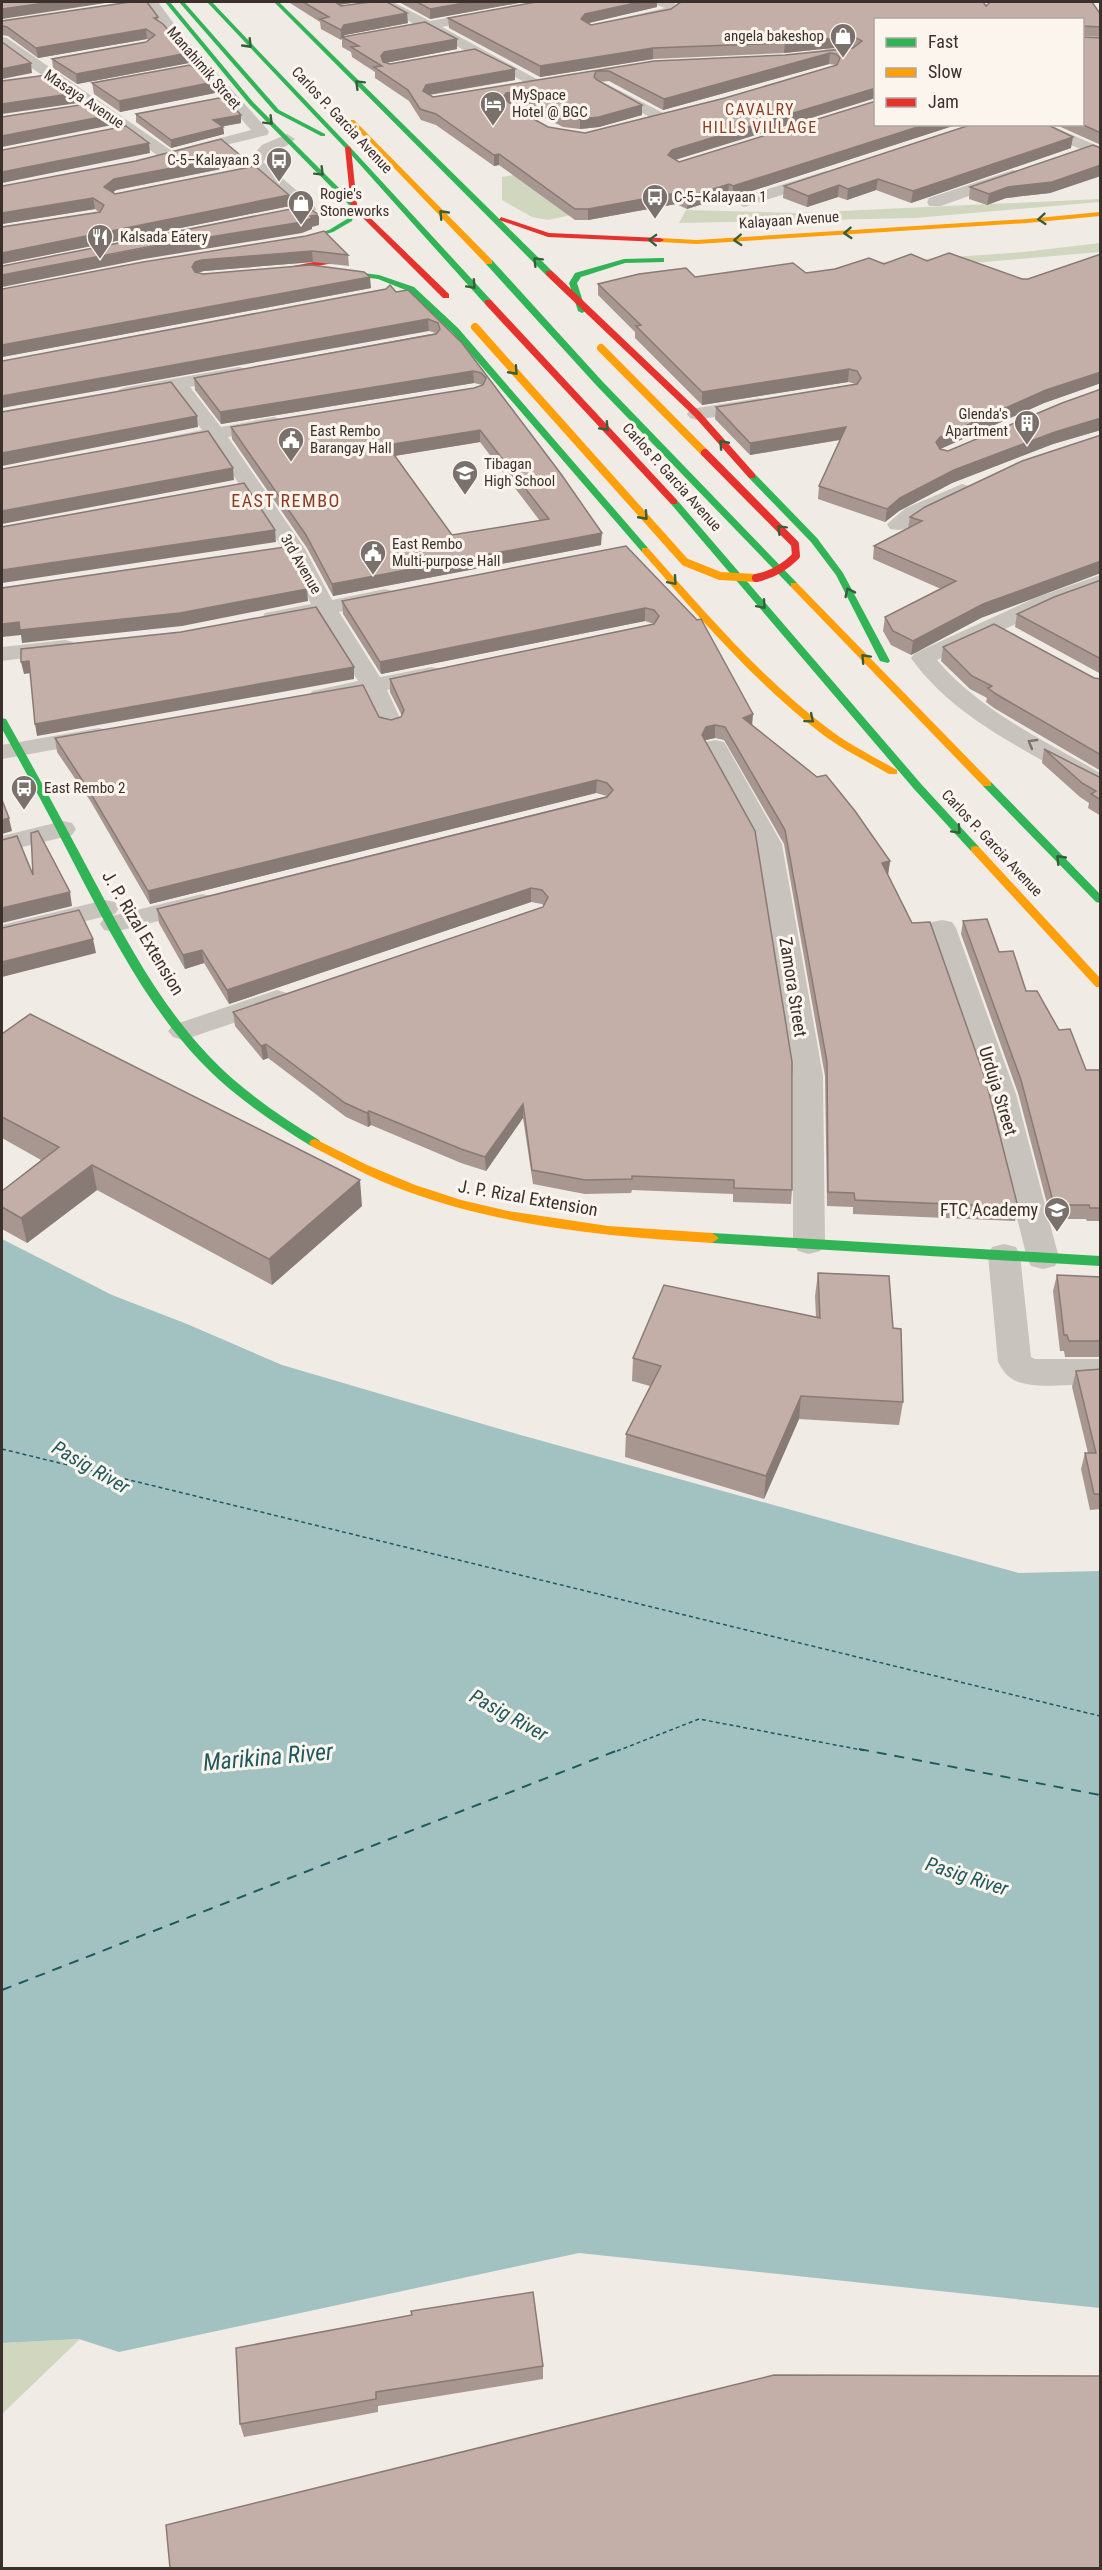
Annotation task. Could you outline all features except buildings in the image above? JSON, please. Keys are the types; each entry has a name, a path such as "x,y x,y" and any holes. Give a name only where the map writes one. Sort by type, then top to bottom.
{"main road":[{"path":"167,2 251,103 453,303"},
{"path":"181,2 277,111 348,148 354,206 350,220 331,231 306,240 275,246 324,247 333,251 335,257 322,263 280,271 389,265 430,279"},
{"name":"Carlos P. Garcia Avenue","path":"208,2 348,148 432,242 690,519 918,787 1101,984"},
{"path":"260,2 347,93"},
{"path":"276,2 579,302 697,414 767,493 814,540 840,575 872,640 920,716"},
{"name":"Carlos P. Garcia Avenue","path":"342,111 498,271 624,408 920,716 1101,900"},
{"path":"423,168 462,207"},
{"path":"437,181 485,210"},
{"name":"Kalayaan Avenue","path":"485,210 528,230 548,235 697,242 1101,214"},
{"path":"610,239 600,246 602,253 624,261"},
{"path":"496,251 498,271 539,296"},
{"path":"472,323 685,562 704,573 726,579 759,577 783,569 796,556 795,544 601,348 591,335 573,283 578,275 624,261 674,259"},
{"path":"313,269 372,276 399,283 411,289 455,330 683,593 772,686 827,733 918,787"},
{"name":"J. P. Rizal Extension","path":"2,721 10,751 63,830 141,972 194,1047 234,1086 314,1143 388,1180 463,1207 636,1234 1101,1261"}],"street":[{"name":"Manahimik Street","path":"151,2 169,28 261,132 168,156"},
{"path":"384,2 478,52 540,81 512,86"},
{"path":"372,36 532,3 555,8"},
{"path":"622,22 665,14 668,5"},
{"path":"855,54 834,49 822,43 832,37 847,36 871,43"},
{"name":"Masaya Avenue","path":"2,41 8,52 100,105 168,156"},
{"path":"841,67 871,43"},
{"path":"456,56 478,52"},
{"path":"818,57 855,54"},
{"path":"33,65 56,61"},
{"path":"186,70 203,67"},
{"path":"601,77 667,116 639,124"},
{"path":"31,80 50,78"},
{"path":"76,91 96,87"},
{"path":"207,102 230,97"},
{"path":"78,109 100,105"},
{"path":"106,134 139,114"},
{"path":"1037,126 1096,151"},
{"path":"286,139 269,146 259,154 254,163 308,209 286,214"},
{"path":"1071,155 1096,151"},
{"path":"146,162 168,156"},
{"path":"935,202 1031,168"},
{"path":"238,173 260,169"},
{"path":"744,202 845,170"},
{"path":"107,396 257,369"},
{"name":"3rd Avenue","path":"177,383 215,433 294,549 325,608 373,686 391,724"},
{"path":"697,414 780,401"},
{"path":"148,446 298,420"},
{"path":"898,524 914,513 979,483"},
{"path":"229,490 252,486"},
{"path":"271,552 294,549"},
{"path":"1101,582 990,625 923,658 942,681 976,710 1101,783"},
{"path":"248,623 407,592"},
{"path":"990,625 1020,641"},
{"path":"2,654 52,647 87,646"},
{"path":"304,699 453,670"},
{"path":"10,751 121,731"},
{"name":"Zamora Street","path":"715,747 770,844 808,1076 809,1243"},
{"path":"2,844 63,830"},
{"path":"2,933 228,895"},
{"name":"Urduja Street","path":"942,928 1001,1094 1043,1258"},
{"path":"183,1032 303,990"},
{"path":"1005,1255 1015,1362 1026,1371 1035,1372 1101,1371"}],"green space":[{"path":"558,167 625,203 548,220 532,217 502,200 502,177"},
{"path":"1100,199 1100,202 915,218 679,223 686,210 798,213"},
{"path":"1100,243 1100,252 973,263 854,264 1024,252"},
{"path":"80,2339 2,2414 2,2343"}],"water":[{"path":"2,1239 112,1295 282,1365 517,1434 1019,1573 1100,1571 1100,2308 579,2253 119,2352 79,2339 2,2343"}],"ferry route":[{"path":"2,1449 1100,1716"},
{"path":"617,1751 699,1719 867,1751"},
{"path":"2,1990 621,1749"},
{"path":"859,1749 1100,1795"}],"traffic: fast":[{"path":"167,2 251,103 354,206 350,220 331,231 284,245"},
{"path":"181,2 277,111 323,135"},
{"path":"209,2 348,148 488,302"},
{"path":"276,2 549,273"},
{"path":"582,311 573,283 578,275 624,261 661,260"},
{"path":"489,262 599,383 794,585"},
{"path":"323,270 379,277 411,289 455,330 645,550"},
{"path":"752,476 814,540 840,575 885,661"},
{"path":"674,502 918,787 975,849"},
{"path":"2,721 124,945 174,1023 203,1057 242,1093 315,1143"},
{"path":"987,784 1100,900"},
{"path":"712,1238 1100,1261"}],"traffic: slow":[{"path":"352,121 489,262"},
{"path":"660,240 697,242 1027,221 1100,214"},
{"path":"475,327 685,562 720,576 756,578"},
{"path":"601,348 705,453"},
{"path":"645,550 731,646 777,691 834,737 893,772"},
{"path":"794,585 987,784"},
{"path":"975,849 1100,984"},
{"path":"315,1143 362,1168 410,1188 508,1215 608,1230 712,1238"}],"traffic: jam":[{"path":"348,148 354,206 446,296"},
{"path":"501,219 548,235 660,240"},
{"path":"286,270 331,261 335,257 333,251 309,246"},
{"path":"549,273 697,414 752,476"},
{"path":"488,302 674,502"},
{"path":"705,453 795,544 796,556 787,564 778,571 756,578"}],"place":[{"name":"angela bakeshop","path":"843,59"},
{"name":"MySpace Hotel @ BGC","path":"493,127"},
{"name":"C-5–Kalayaan 3","path":"279,183"},
{"name":"C-5–Kalayaan 1","path":"655,220"},
{"name":"Rogie's Stoneworks","path":"301,226"},
{"name":"Kalsada Eatery","path":"100,260"},
{"name":"Glenda's Apartment","path":"1027,446"},
{"name":"East Rembo Barangay Hall","path":"291,463"},
{"name":"Tibagan High School","path":"465,496"},
{"name":"East Rembo Multi-purpose Hall","path":"373,576"},
{"name":"East Rembo 2","path":"24,811"},
{"name":"FTC Academy","path":"1057,1233"}],"district":[{"name":"CAVALRY HILLS VILLAGE","path":"760,118"},
{"name":"EAST REMBO","path":"286,501"}],"water label":[{"name":"Pasig River","path":"91,1467"},
{"name":"Pasig River","path":"509,1715"},
{"name":"Marikina River","path":"268,1757"},
{"name":"Pasig River","path":"967,1876"}]}
